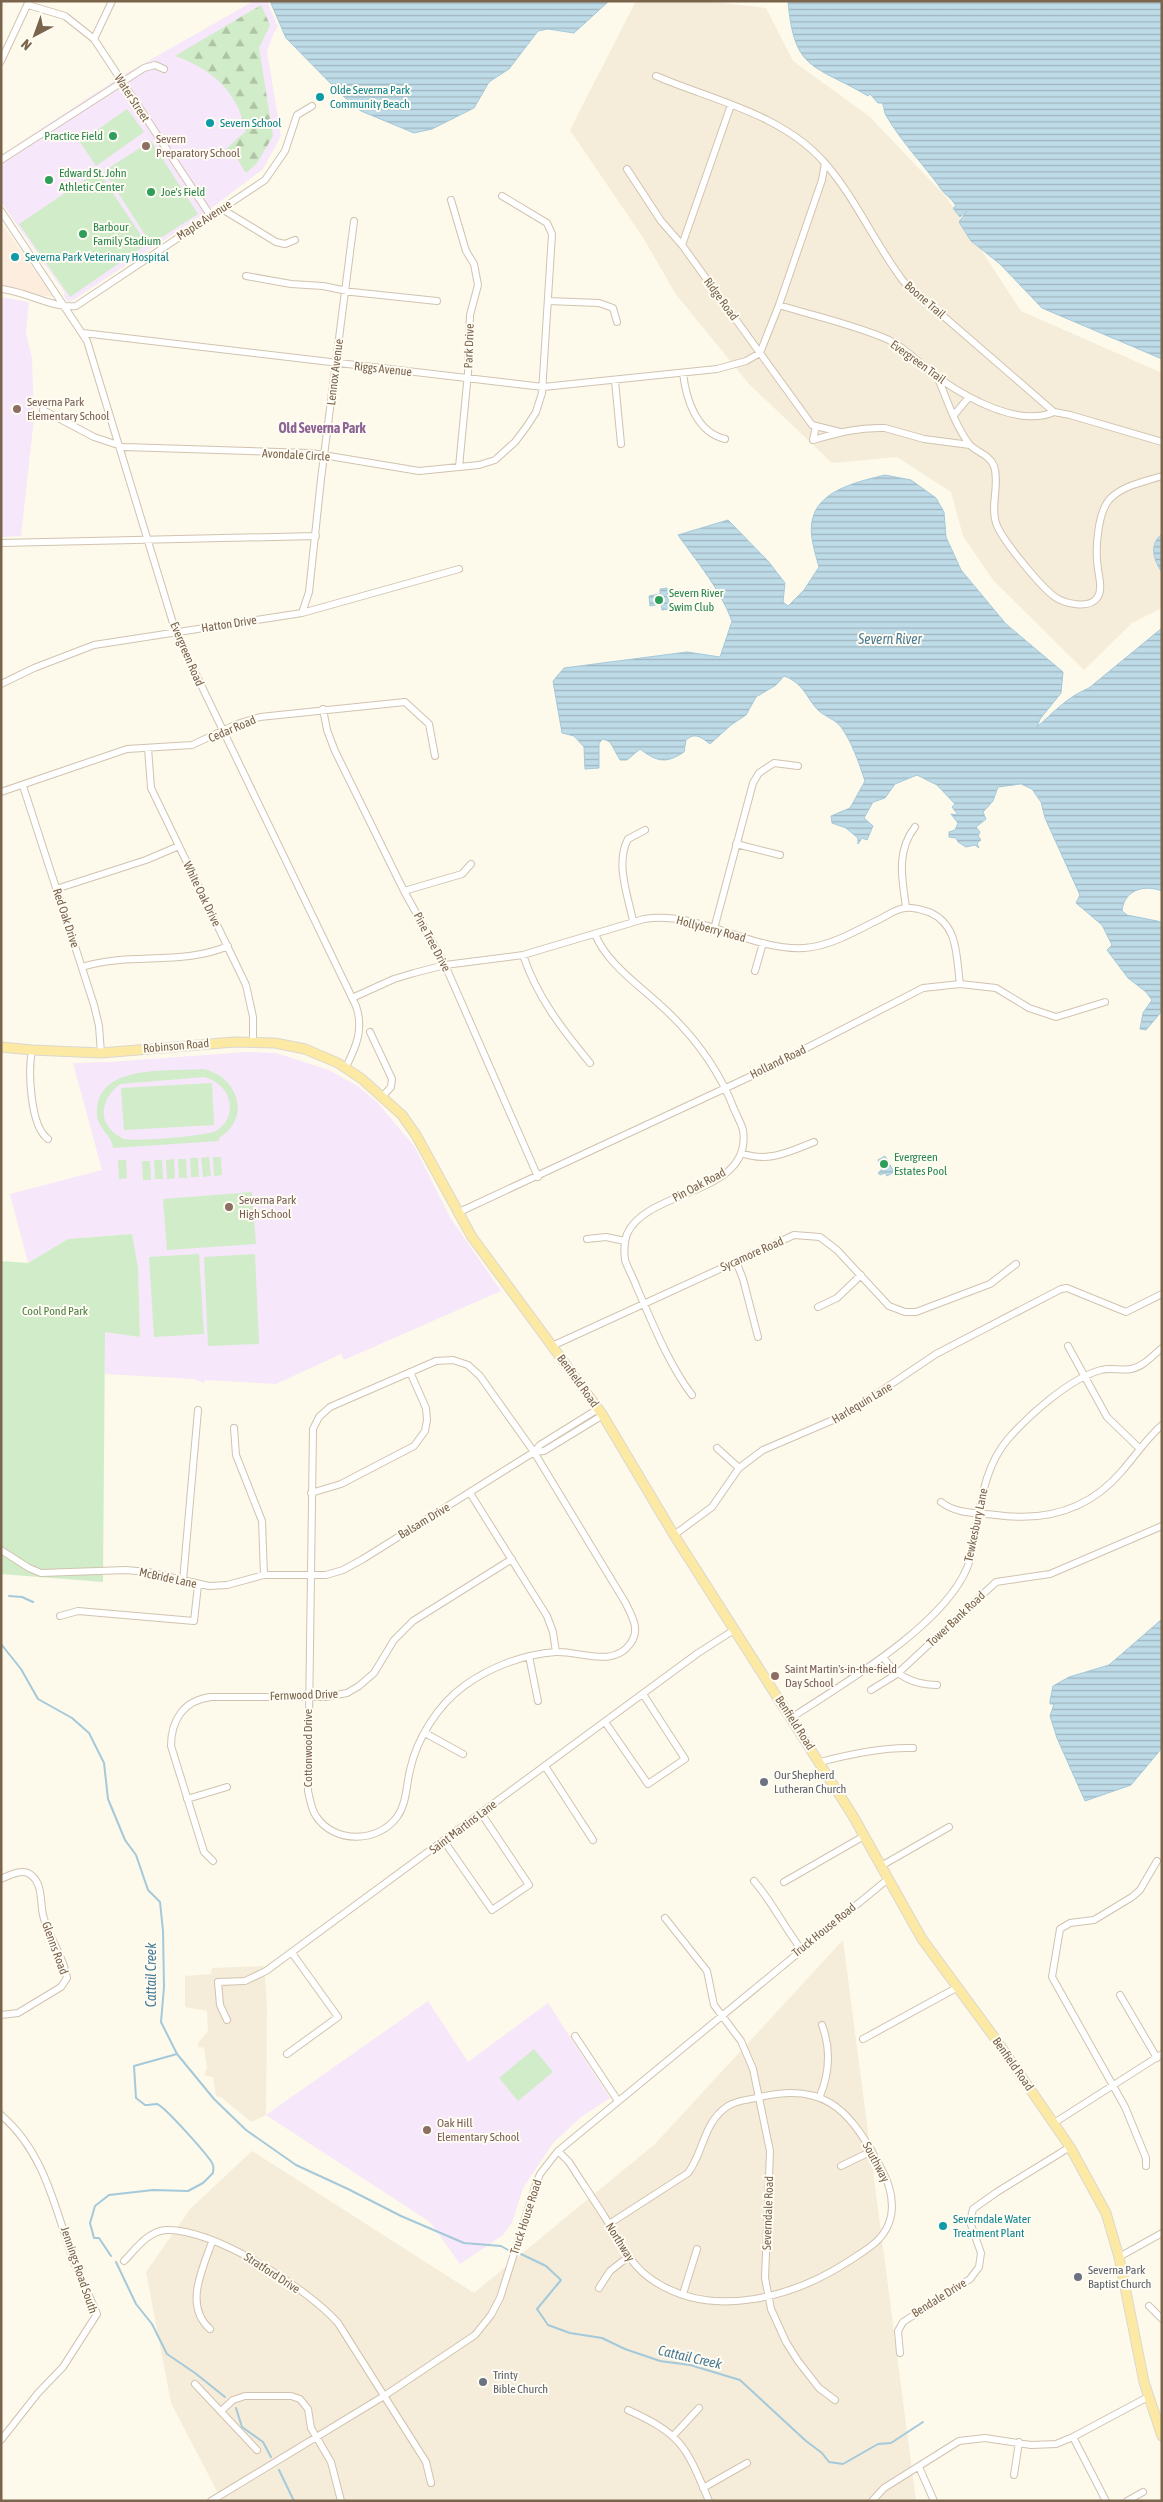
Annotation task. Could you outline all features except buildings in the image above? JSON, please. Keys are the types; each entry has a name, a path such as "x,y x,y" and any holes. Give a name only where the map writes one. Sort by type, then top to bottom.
{"main road":[{"name":"Robinson Road","path":"1,1047 100,1052 254,1041 305,1049 346,1067"},
{"name":"Benfield Road","path":"346,1067 383,1096 402,1115 416,1135 457,1213 601,1412 674,1535 820,1762 922,1939 958,1987 1070,2147 1106,2213 1119,2257 1148,2397 1162,2436"}],"street":[{"path":"94,39 112,1"},
{"path":"1,61 28,3"},
{"name":"Water Street","path":"28,3 65,16 94,39 210,216"},
{"path":"1,160 121,82 150,66 155,65 164,69"},
{"name":"Boone Trail","path":"656,76 731,105 790,135 825,163 904,282 1054,412 1162,442"},
{"path":"682,245 731,105"},
{"name":"Maple Avenue","path":"66,306 76,306 265,180 285,152 297,115 312,106"},
{"path":"760,353 822,180 825,163"},
{"name":"Ridge Road","path":"627,169 661,221 682,245 812,425 816,426"},
{"name":"Avondale Circle","path":"43,410 94,437 120,445 325,455 412,471 459,467 488,462 505,451 519,438 534,417 543,387 548,301 551,228 538,217 502,196"},
{"name":"Park Drive","path":"451,200 466,251 476,269 478,286 470,316 467,380 459,467"},
{"path":"222,209 276,242 285,244 295,240"},
{"name":"Evergreen Road","path":"1,211 84,333 120,445 176,633 359,1015 357,1042 346,1067"},
{"name":"Lennox Avenue","path":"302,613 309,592 354,220"},
{"path":"246,276 437,301"},
{"path":"1,289 28,294 66,306"},
{"path":"548,301 604,304 613,308 617,322"},
{"name":"Evergreen Trail","path":"779,304 886,339 909,352 938,378 969,396 1020,415 1042,417 1054,412"},
{"name":"Riggs Avenue","path":"84,333 467,380 543,387 615,381 728,367 760,353"},
{"path":"683,373 685,394 692,412 709,432 725,440"},
{"path":"938,378 961,430 970,445"},
{"path":"615,381 621,444"},
{"path":"954,415 969,396"},
{"path":"840,432 816,426 813,440 840,432 885,428 924,439 970,445 985,454 994,467 996,478 994,513 1000,532 1043,586 1055,597 1076,604 1091,604 1100,593 1097,547 1101,521 1112,496 1134,484 1162,476"},
{"path":"955,444 961,430"},
{"path":"1,543 148,538 316,536"},
{"name":"Hatton Drive","path":"1,684 34,668 94,645 302,613 458,569"},
{"name":"Cedar Road","path":"1,792 127,749 192,745 237,724 260,717 323,709 406,702 429,724 436,756"},
{"name":"Pine Tree Drive","path":"323,709 327,730 335,751 404,891 445,965 538,1178"},
{"name":"White Oak Drive","path":"148,748 151,788 239,967 253,1017 254,1041"},
{"path":"714,929 753,783 759,774 774,763 798,766"},
{"name":"Red Oak Drive","path":"23,786 82,967 99,1026 100,1052"},
{"path":"915,827 906,839 902,859 906,908 928,912 948,926 955,943 960,984"},
{"path":"632,921 624,881 622,856 628,839 645,830"},
{"path":"736,844 780,855"},
{"path":"56,889 146,860 179,846"},
{"path":"404,891 462,874 471,864"},
{"name":"Hollyberry Road","path":"352,998 394,979 445,965 523,955 632,921 668,917 763,943 800,948 825,944 906,908"},
{"path":"595,934 612,961 688,1031 708,1058 724,1088 742,1130 741,1153 757,1158 767,1158 814,1142"},
{"path":"755,971 763,943"},
{"path":"82,967 100,962 203,954 228,946"},
{"path":"523,955 538,991 555,1020 590,1063"},
{"name":"Holland Road","path":"457,1213 538,1178 831,1036 923,988 960,984 1002,990 1029,1008 1056,1017 1104,1002"},
{"path":"370,1032 392,1079 391,1087 383,1096"},
{"path":"32,1050 29,1070 32,1095 39,1128 48,1139"},
{"name":"Pin Oak Road","path":"624,1241 638,1218 727,1173 741,1153"},
{"name":"Sycamore Road","path":"552,1346 643,1302 794,1235 804,1234 820,1237 837,1250 889,1306 905,1312 916,1312 990,1284 1016,1264"},
{"path":"587,1239 606,1237 624,1241 626,1261 643,1302 674,1368 692,1395"},
{"path":"736,1261 743,1279 758,1337"},
{"path":"818,1307 837,1298 861,1275"},
{"name":"Harlequin Lane","path":"674,1535 712,1507 739,1468 763,1450 847,1414 936,1354 1067,1288 1126,1312 1162,1294"},
{"path":"1068,1346 1107,1417 1139,1448"},
{"name":"Tewkesbury Lane","path":"791,1718 883,1657 926,1621 962,1578 968,1566 985,1482 1003,1445 1049,1401 1084,1377 1100,1370 1129,1370 1140,1366 1162,1348"},
{"name":"Cottonwood Drive","path":"443,1360 453,1360 468,1366 480,1376 534,1452 625,1602 636,1627 634,1638 629,1646 613,1656 556,1652 530,1656 504,1664 467,1684 440,1709 425,1733 410,1769 404,1804 397,1817 384,1829 374,1834 352,1838 330,1830 316,1816 308,1791 313,1429 319,1417 330,1407 410,1372 443,1360"},
{"path":"311,1493 341,1484 414,1446 425,1430 428,1420 426,1408 410,1372"},
{"path":"183,1581 198,1410"},
{"name":"Balsam Drive","path":"310,1575 326,1575 343,1570 470,1493 534,1452 540,1445 601,1412"},
{"path":"941,1502 958,1511 1025,1518 1051,1515 1076,1507 1107,1488 1139,1448 1162,1425"},
{"path":"234,1428 236,1455 262,1521 264,1575"},
{"path":"717,1448 739,1468"},
{"path":"470,1493 551,1625 556,1652"},
{"name":"Tower Bank Road","path":"871,1690 897,1674 996,1582 1050,1574 1162,1526"},
{"name":"McBride Lane","path":"1,1550 29,1568 41,1573 126,1570 148,1572 198,1585 228,1585 264,1575 310,1575"},
{"name":"Fernwood Drive","path":"213,1861 204,1852 171,1740 172,1729 188,1705 199,1699 211,1697 341,1695 359,1686 374,1673 394,1640 413,1621 512,1559"},
{"path":"60,1616 78,1611 194,1621 198,1585"},
{"name":"Saint Martins Lane","path":"227,2020 220,2006 218,1982 239,1982 266,1972 698,1653 734,1630"},
{"path":"530,1656 538,1701"},
{"path":"883,1657 897,1674 923,1685 937,1685"},
{"path":"605,1722 648,1784 685,1759 643,1694"},
{"path":"425,1733 463,1754"},
{"path":"820,1762 854,1754 913,1748"},
{"path":"545,1766 593,1840"},
{"path":"187,1799 227,1787"},
{"path":"444,1841 492,1910 529,1885 481,1813"},
{"path":"881,1866 949,1827"},
{"path":"784,1882 864,1836"},
{"path":"1146,2166 1144,2153 1125,2107 1052,1977 1060,1929 1070,1923 1094,1920 1132,1897 1140,1890 1157,1860"},
{"name":"Glenns Road","path":"1,1878 22,1872 29,1873 35,1879 40,1889 44,1916 67,1978 61,1987 18,2013 1,2015"},
{"name":"Truck House Road","path":"211,2501 317,2438 467,2342 482,2328 500,2298 540,2174 558,2151 888,1879"},
{"path":"754,1881 775,1907 784,1928 801,1949"},
{"name":"Severndale Road","path":"665,1918 707,1971 712,2001 747,2051 770,2152 765,2278 768,2295 776,2324 786,2342 819,2388 835,2400"},
{"path":"287,2054 338,2017 292,1953"},
{"path":"864,2039 958,1987"},
{"path":"1054,2123 1159,2056 1120,1995"},
{"path":"820,2096 826,2082 828,2046 822,2025"},
{"path":"576,2036 618,2101"},
{"name":"Southway","path":"609,2224 688,2173 707,2130 726,2108 739,2102 759,2097 793,2092 820,2096 847,2114 872,2151 887,2178 892,2199 891,2216 882,2236 869,2249 830,2274 792,2291 768,2295"},
{"name":"Jennings Road South","path":"1,2115 16,2128 29,2147 54,2199 75,2265 97,2314 63,2367 38,2393 1,2440"},
{"name":"Bendale Drive","path":"900,2353 898,2331 904,2322 970,2279 979,2267 981,2253 971,2230 973,2210 997,2192 1070,2147"},
{"name":"Northway","path":"558,2151 569,2162 628,2257 654,2281 684,2294 718,2301 768,2295"},
{"path":"841,2166 872,2151"},
{"name":"Stratford Drive","path":"124,2261 147,2238 165,2230 188,2233 252,2258 324,2308 338,2323 426,2462 431,2483"},
{"path":"1119,2257 1162,2233"},
{"path":"210,2329 200,2318 196,2297 202,2268 212,2242"},
{"path":"684,2294 698,2249"},
{"path":"599,2288 610,2271 628,2257"},
{"path":"1149,2306 1160,2316"},
{"path":"195,2384 257,2450"},
{"path":"221,2411 233,2400 245,2396 296,2397 306,2405 311,2428 331,2462 341,2501"},
{"path":"872,2501 884,2488 954,2444 966,2439 985,2438 1043,2446 1073,2437 1148,2397"},
{"path":"673,2436 699,2408"},
{"path":"628,2410 673,2436 688,2454 709,2501"},
{"path":"1073,2437 1106,2501"},
{"path":"1014,2475 1018,2442"},
{"path":"703,2488 747,2464"},
{"path":"919,2467 934,2501"},
{"path":"1127,2501 1142,2492"}],"shaded area":[{"name":"Severn Preparatory School","path":"254,1 267,1 278,27 274,32 267,51 281,136 263,169 202,215 70,302 67,301 64,296 65,293 1,202 1,155 120,77"},
{"path":"636,1 706,1 766,8 793,61 870,117 947,198 1021,311 1162,373 1162,608 1132,623 1084,670 993,580 963,536 951,492 897,457 832,463 749,384 675,293 644,239 570,130"},
{"path":"1,222 53,297 1,289"},
{"name":"Severna Park Elementary School","path":"1,297 29,302 26,333 32,358 34,418 21,536 1,537"},
{"name":"Severna Park High School","path":"246,1052 276,1053 329,1070 359,1087 377,1102 414,1146 451,1219 501,1291 344,1360 341,1354 276,1384 205,1380 204,1383 194,1379 105,1374 105,1331 140,1337 138,1267 132,1234 68,1239 28,1263 10,1194 102,1170 73,1063"},
{"path":"843,1940 916,2501 222,2501 171,2403 146,2272 191,2208 252,2151 474,2293 655,2144"},
{"path":"264,1966 267,2005 266,2115 251,2122 221,2097 216,2096 213,2077 206,2076 204,2073 207,2069 204,2047 199,2048 198,2043 208,2031 207,2011 185,2007 185,1976 211,1974 212,1968"},
{"name":"Oak Hill Elementary School","path":"428,2001 468,2062 548,2003 610,2098 581,2117 553,2143 523,2188 512,2223 503,2235 460,2264 430,2222 266,2115"}],"green space":[{"path":"261,5 270,25 259,48 273,136 257,163 246,173 235,155 225,150 246,131 236,104 221,83 211,75 188,61 175,56"},
{"name":"Practice Field","path":"127,109 144,132 96,166 80,142"},
{"name":"Joe's Field","path":"151,141 198,214 151,244 104,171"},
{"name":"Barbour Family Stadium","path":"98,171 147,244 70,297 19,224"},
{"path":"203,1069 215,1073 225,1080 237,1099 238,1109 235,1120 229,1130 219,1138 219,1141 113,1148 97,1115 99,1098 107,1086 120,1078 136,1074 153,1071","holes":["204,1077 213,1080 226,1093 230,1108 224,1124 216,1131 185,1137 130,1140 114,1133 105,1121 104,1107 110,1094 120,1084"]},
{"path":"212,1083 214,1125 124,1130 121,1088"},
{"path":"209,1157 211,1176 203,1177 201,1158"},
{"path":"213,1157 221,1157 222,1175 214,1176"},
{"path":"190,1158 198,1158 199,1177 191,1177"},
{"path":"174,1159 175,1178 167,1179 166,1160"},
{"path":"178,1159 186,1159 187,1178 179,1178"},
{"path":"118,1160 126,1160 127,1178 119,1179"},
{"path":"154,1160 162,1160 163,1179 155,1179"},
{"path":"142,1161 150,1161 151,1180 143,1180"},
{"path":"252,1192 256,1244 167,1250 163,1199"},
{"name":"Cool Pond Park","path":"132,1234 138,1267 140,1337 105,1332 103,1582 1,1574 1,1261 28,1263 68,1239"},
{"path":"199,1254 204,1334 154,1337 149,1257"},
{"path":"255,1254 259,1344 208,1346 204,1257"},
{"path":"534,2049 553,2072 518,2101 499,2078"}],"water":[{"path":"270,1 609,1 574,33 548,29 538,31 509,69 489,82 474,108 432,129 414,133 361,111 343,96 286,38"},
{"path":"788,1 1162,1 1162,359 1042,308 1000,264 971,241 959,222 967,211 960,217 953,208 956,206 954,203 893,126 886,115 882,103 878,103 870,94 868,96 821,71 802,54 795,41"},
{"name":"Severn River","path":"885,475 911,480 936,498 944,512 946,537 961,570 1006,624 1063,672 1061,693 1040,719 1037,727 1061,705 1089,688 1162,628 1162,891 1148,888 1136,891 1127,898 1122,911 1127,915 1162,922 1162,1011 1146,1030 1140,1029 1143,1013 1152,1000 1146,992 1128,978 1107,950 1112,945 1102,925 1076,903 1080,895 1045,818 1041,802 1032,789 1021,784 998,787 993,801 983,812 986,819 976,827 980,832 978,836 981,840 977,843 979,848 975,845 966,847 958,842 956,838 949,837 949,832 955,830 958,823 951,814 958,815 952,807 955,804 937,785 917,775 895,784 885,798 873,802 864,818 873,826 867,840 862,838 858,844 858,838 846,828 832,823 831,816 850,808 865,781 852,746 839,725 814,706 801,687 784,676 776,685 756,697 746,715 731,725 710,744 701,738 692,736 686,740 684,752 667,760 652,757 640,749 627,760 620,760 610,742 603,739 599,743 599,768 585,769 584,747 574,736 562,733 553,681 564,668 687,652 720,657 732,621 715,587 678,535 728,520 768,561 785,583 783,602 788,606 804,590 819,567 811,529 817,507 824,499 843,488"},
{"path":"1162,534 1162,572 1156,562 1154,547 1155,542"},
{"name":"Severn River Swim Club","path":"667,588 669,609 662,610 661,604 650,606 649,596 660,594 660,589"},
{"name":"Evergreen Estates Pool","path":"885,1156 894,1172 887,1176 885,1173 880,1175 878,1173 882,1169 878,1160"},
{"path":"1162,1619 1162,1748 1131,1785 1085,1801 1057,1738 1050,1716 1054,1704 1050,1704 1053,1686 1069,1677 1109,1665"}],"waterway":[{"path":"9,1596 22,1597 33,1602"},
{"name":"Cattail Creek","path":"1,1644 21,1669 38,1699 72,1718 89,1733 104,1763 108,1799 125,1840 136,1855 148,1890 160,1902 163,1931 164,1987 161,2022 177,2054 214,2099 246,2130 296,2165 401,2216 464,2243 501,2246 508,2250"},
{"path":"111,2256 99,2238 94,2238 90,2223 95,2206 109,2195 153,2190 188,2191 203,2183 213,2173 213,2166 210,2160 168,2113 157,2104 145,2105 136,2098 134,2066 177,2054"},
{"name":"Cattail Creek","path":"521,2254 546,2266 561,2280 537,2309 548,2325 570,2333 602,2338 625,2349 660,2361 690,2365 740,2380 806,2441 822,2453 829,2462 843,2464 878,2444 891,2443 923,2422"},
{"path":"116,2262 136,2304 152,2324 167,2354 225,2397"},
{"path":"236,2408 242,2427 263,2442 271,2457"},
{"path":"279,2470 294,2501"}],"place":[{"name":"Olde Severna Park Community Beach","path":"320,97"},
{"name":"Severn School","path":"210,123"},
{"name":"Practice Field","path":"113,136"},
{"name":"Severn Preparatory School","path":"146,146"},
{"name":"Edward St. John Athletic Center","path":"49,180"},
{"name":"Joe's Field","path":"151,192"},
{"name":"Barbour Family Stadium","path":"83,234"},
{"name":"Severna Park Veterinary Hospital","path":"15,257"},
{"name":"Severna Park Elementary School","path":"17,409"},
{"name":"Severn River Swim Club","path":"659,600"},
{"name":"Evergreen Estates Pool","path":"884,1164"},
{"name":"Severna Park High School","path":"229,1207"},
{"name":"Saint Martin's-in-the-field Day School","path":"775,1676"},
{"name":"Our Shepherd Lutheran Church","path":"764,1782"},
{"name":"Oak Hill Elementary School","path":"427,2130"},
{"name":"Severndale Water Treatment Plant","path":"943,2226"},
{"name":"Severna Park Baptist Church","path":"1078,2277"},
{"name":"Trinty Bible Church","path":"483,2382"}],"district":[{"name":"Old Severna Park","path":"322,428"}]}
